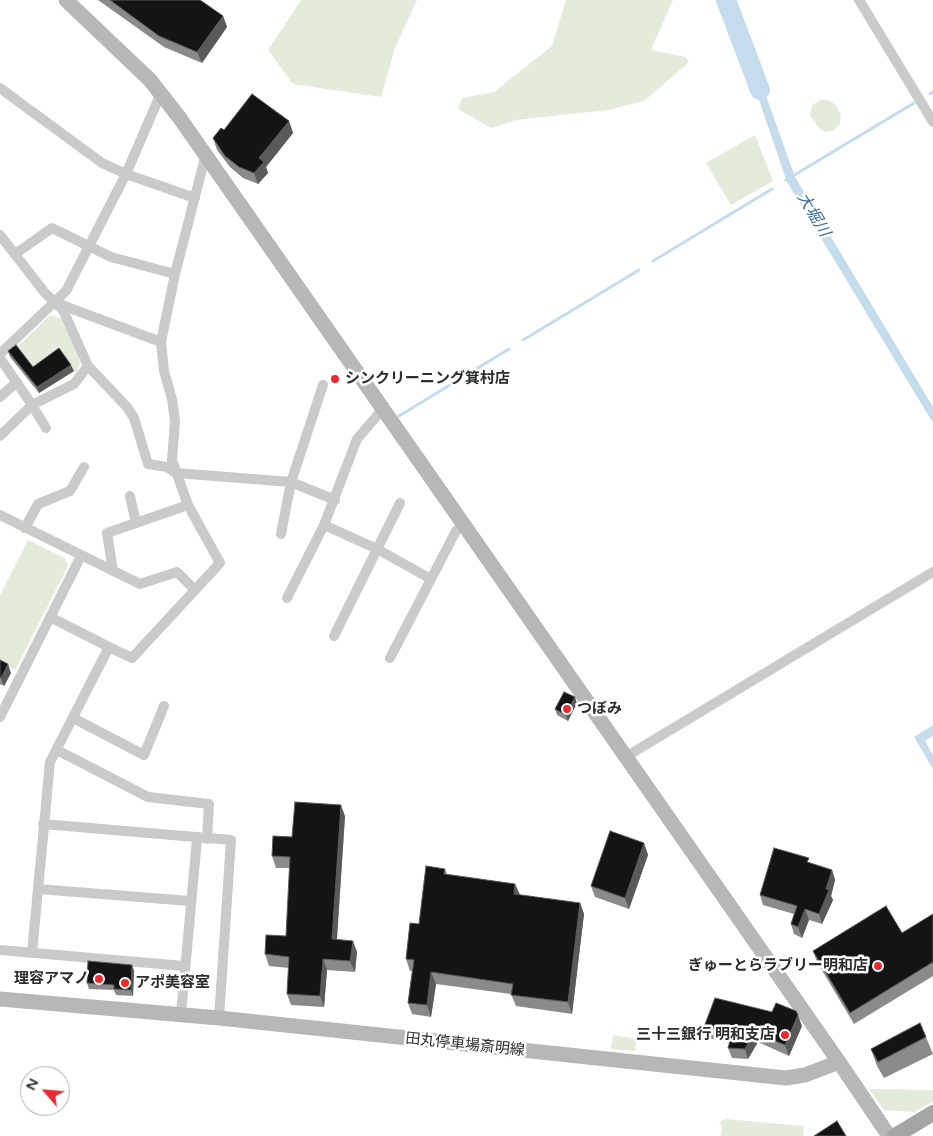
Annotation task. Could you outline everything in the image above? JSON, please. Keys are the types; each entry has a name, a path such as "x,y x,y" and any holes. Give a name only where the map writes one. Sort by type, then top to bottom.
{"main road":[{"path":"895,1136 933,1113"}],"street":[{"path":"66,0 161,93 206,154 382,410 627,756 889,1136"},
{"path":"859,0 933,122"},
{"path":"0,88 102,163 126,174 195,198"},
{"path":"0,354 56,303 66,291 126,174 161,93"},
{"path":"50,617 132,658 220,563 188,505 172,460 174,413 164,371 161,342 175,274 206,154"},
{"path":"15,254 52,228 89,248 111,257 175,274"},
{"path":"0,234 45,293 67,316 88,366 134,418 148,464 167,467 176,473 290,482 334,500"},
{"path":"56,303 161,342"},
{"path":"0,358 46,428"},
{"path":"0,436 32,405 74,384 83,375 88,366"},
{"path":"0,397 17,382"},
{"path":"281,534 290,482 323,384"},
{"path":"287,598 324,525 356,439 382,410"},
{"path":"25,528 38,504 70,491 84,467"},
{"path":"130,496 136,523"},
{"path":"334,636 400,503"},
{"path":"113,571 107,533 188,505"},
{"path":"0,515 140,584 177,572 195,590"},
{"path":"324,525 377,549 431,579"},
{"path":"390,658 456,531 464,525"},
{"path":"0,718 81,556"},
{"path":"627,756 933,572"},
{"path":"32,953 48,771 109,647"},
{"path":"73,718 144,755 164,706"},
{"path":"57,750 148,798 209,804 190,901 181,1014"},
{"path":"43,824 231,840 219,1018"},
{"path":"38,889 190,901"},
{"path":"0,950 184,966"},
{"name":"田丸停車場斎明線","path":"0,999 181,1014 786,1078 805,1075 839,1062"}],"green space":[{"path":"301,0 417,0 395,48 381,97 293,84 268,50"},
{"path":"566,0 673,0 651,50 685,57 689,62 644,101 608,110 516,120 491,128 458,109 462,98 494,92 552,46"},
{"path":"821,100 828,100 836,105 841,115 840,124 834,130 825,132 819,128 810,115 812,105"},
{"path":"755,135 773,181 731,205 706,163"},
{"path":"50,315 61,318 78,355 80,364 76,373 61,353 36,372 18,346"},
{"path":"28,540 65,558 68,566 15,670 0,662 0,595"},
{"path":"613,1035 637,1039 635,1051 611,1049"},
{"path":"869,1089 933,1090 933,1102 914,1112 884,1110"},
{"path":"725,1119 804,1126 803,1136 721,1136 722,1126 719,1123"}],"water":[{"path":"755,65 795,177 933,407 933,423 787,182 748,68"},
{"path":"933,725 933,736 925,741 933,755 933,769 914,737"}],"building":[{"path":"110,0 200,0 223,16 197,52 159,36"},
{"path":"252,94 289,121 259,158 264,162 254,173 239,167 225,156 213,138 221,128 224,130"},
{"path":"16,345 33,367 59,348 71,365 37,387 8,351"},
{"path":"0,660 8,664 1,678 0,677"},
{"path":"564,692 575,697 566,715 555,709"},
{"path":"295,802 341,805 332,939 353,941 350,961 323,959 320,996 287,994 289,957 265,954 266,935 286,936 290,857 272,856 273,836 292,837"},
{"path":"610,831 644,843 625,898 591,886"},
{"path":"774,848 809,858 807,862 832,870 826,889 829,890 819,914 805,909 798,927 791,924 797,906 760,895"},
{"path":"426,866 445,869 444,874 515,884 514,894 580,903 568,1002 511,995 513,984 431,972 427,1005 408,1003 414,960 406,959 410,923 419,924"},
{"name":"ぎゅーとらラブリー明和店","path":"886,906 902,933 933,914 933,962 850,1013 813,951"},
{"path":"88,961 132,965 131,990 114,989 114,985 87,983"},
{"path":"715,998 772,1012 776,1003 796,1011 798,1015 785,1045 754,1032 745,1049 728,1048 732,1034 704,1027"},
{"path":"920,1023 926,1037 878,1062 871,1049"},
{"path":"837,1121 846,1136 814,1136"}],"waterway":[{"name":"大堀川","path":"726,0 760,90"},
{"path":"786,180 914,103"},
{"path":"653,261 772,189"},
{"path":"523,340 639,270"},
{"path":"399,416 509,349"}],"place":[{"name":"シンクリーニング箕村店","path":"335,379"},
{"name":"つぼみ","path":"567,709"},
{"name":"ぎゅーとらラブリー明和店","path":"878,966"},
{"name":"理容アマノ","path":"99,979"},
{"name":"アポ美容室","path":"125,983"},
{"name":"三十三銀行 明和支店","path":"785,1035"}]}
